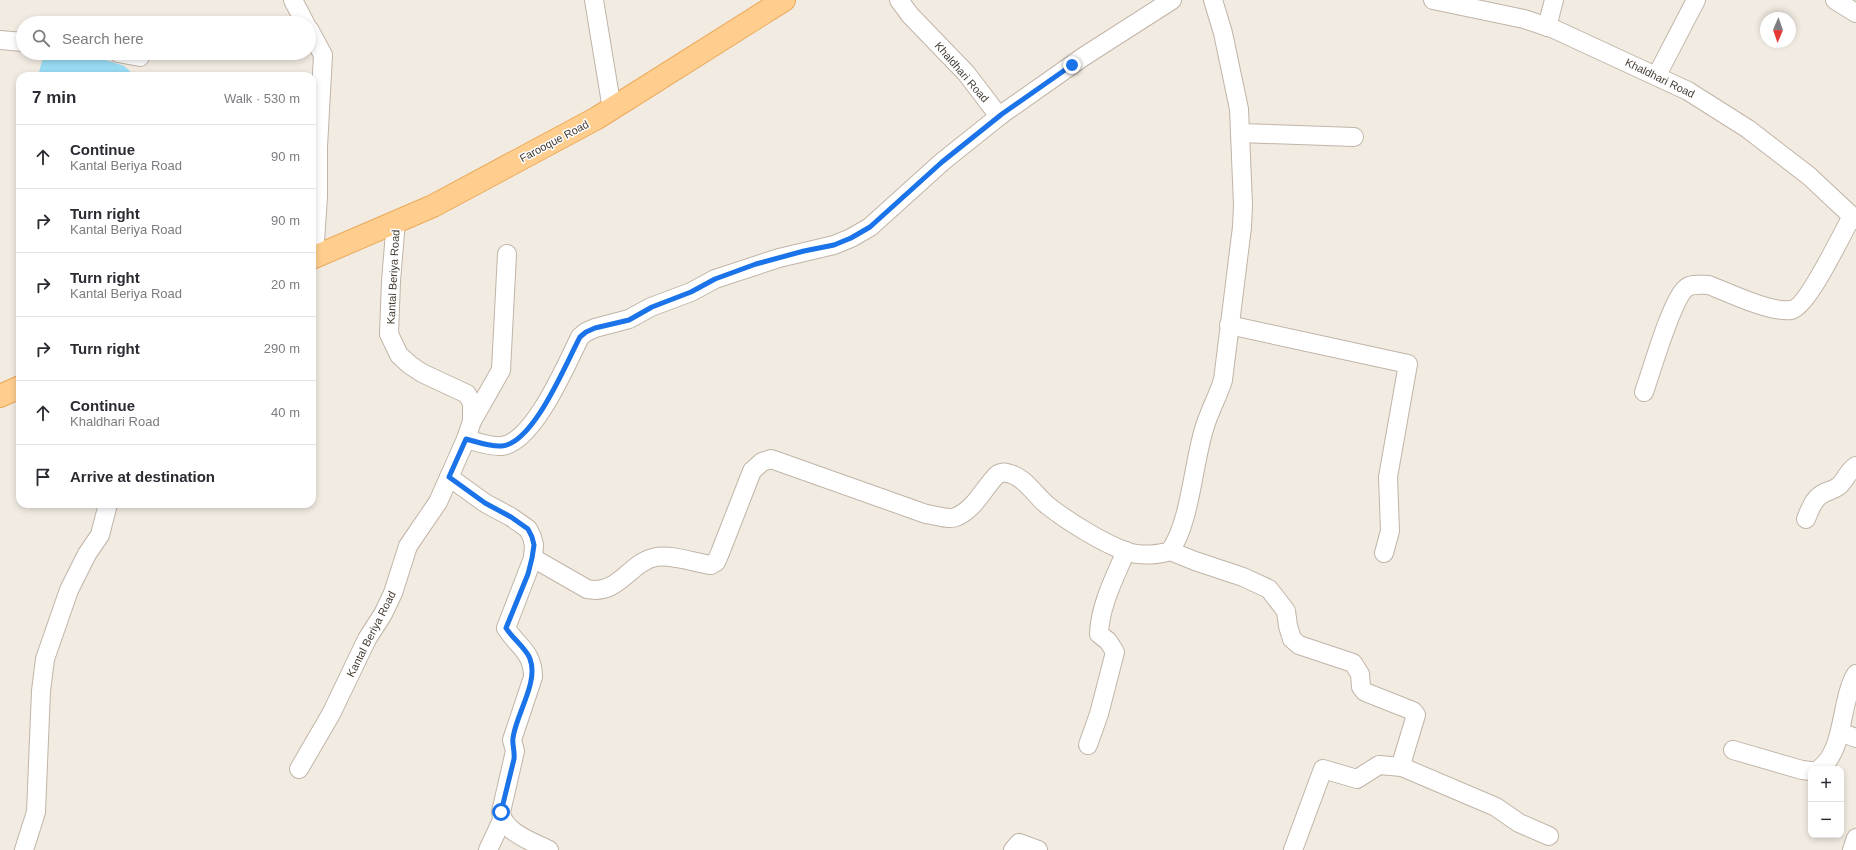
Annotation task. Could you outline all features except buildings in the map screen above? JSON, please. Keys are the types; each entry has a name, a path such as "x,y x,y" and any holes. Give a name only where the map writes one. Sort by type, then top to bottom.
{"main road":[{"name":"Farooque Road","path":"316,256 433,206 612,109 784,0"},
{"path":"0,396 16,389"}],"street":[{"path":"293,0 301,16"},
{"path":"594,0 612,109"},
{"name":"Khaldhari Road","path":"898,0 910,15 966,73 995,111 1002,114"},
{"path":"466,439 502,446 514,441 522,435 555,389 580,337 586,332 595,328 629,320 652,307 691,292 715,279 756,264 804,251 834,245 851,238 870,227 942,162 1002,114 1083,57 1172,0"},
{"path":"1170,551 1179,533 1205,425 1218,396 1223,380 1242,227 1239,109 1232,71 1213,0"},
{"name":"Khaldhari Road","path":"1432,0 1497,6 1657,75 1701,98 1748,129 1809,176 1854,218"},
{"path":"1547,27 1554,0"},
{"path":"1657,75 1696,0"},
{"path":"1836,0 1856,13"},
{"path":"0,40 16,41"},
{"path":"316,42 323,55 316,220"},
{"path":"1240,133 1354,137"},
{"path":"1644,392 1672,312 1679,296 1686,287 1696,284 1709,285 1780,310 1793,310 1801,304 1810,292 1854,218"},
{"name":"Kantal Beriya Road","path":"299,769 331,714 367,639 383,614 393,594 408,546 438,502 466,439 472,421 472,403 467,394 422,373 410,365 399,354 390,334 391,281 396,221"},
{"path":"472,421 501,370 507,254"},
{"path":"1229,325 1408,364 1388,477 1390,531 1384,553"},
{"path":"532,558 587,589 597,591 613,585 643,563 654,557 664,557 711,565 716,562 720,553 752,471 762,462 771,459 926,514 952,518 957,517 975,504 997,474 1005,472 1018,477 1047,504 1076,525 1126,551 1150,554 1170,551 1243,577 1269,589 1286,611 1292,639 1299,645 1353,663 1360,674 1361,688 1364,692 1414,711 1416,715 1403,758 1402,767"},
{"path":"1806,519 1811,506 1819,495 1837,488 1852,468 1856,466"},
{"path":"449,477 485,503 511,517 528,529 534,545 528,574 506,628 512,638 530,657 533,666 533,677 516,724 512,740 515,751 512,768 502,801 502,820 488,850"},
{"path":"24,850 36,812 40,692 45,659 68,590 87,554 100,535 107,508"},
{"path":"1088,745 1099,714 1115,652 1108,641 1099,634 1100,623 1106,601 1126,551"},
{"path":"1822,766 1848,735 1845,699 1856,674"},
{"path":"1733,750 1808,771"},
{"path":"1294,850 1323,769 1357,779 1379,765 1402,767 1496,808 1519,823 1549,836"},
{"path":"502,820 516,833 549,850"},
{"path":"1852,850 1856,838"},
{"path":"1013,850 1019,843 1038,850"}],"water":[{"path":"106,60 124,66 131,72 39,72 42,61"}],"route":[{"path":"501,812 502,801 514,759 515,751 512,740 516,724 533,677 533,666 530,657 512,638 506,628 528,574 534,545 528,529 511,517 485,503 449,477 466,439 502,446 514,441 522,435 555,389 580,337 586,332 595,328 629,320 652,307 691,292 715,279 756,264 804,251 834,245 851,238 870,227 942,162 1002,114 1072,65"}]}
